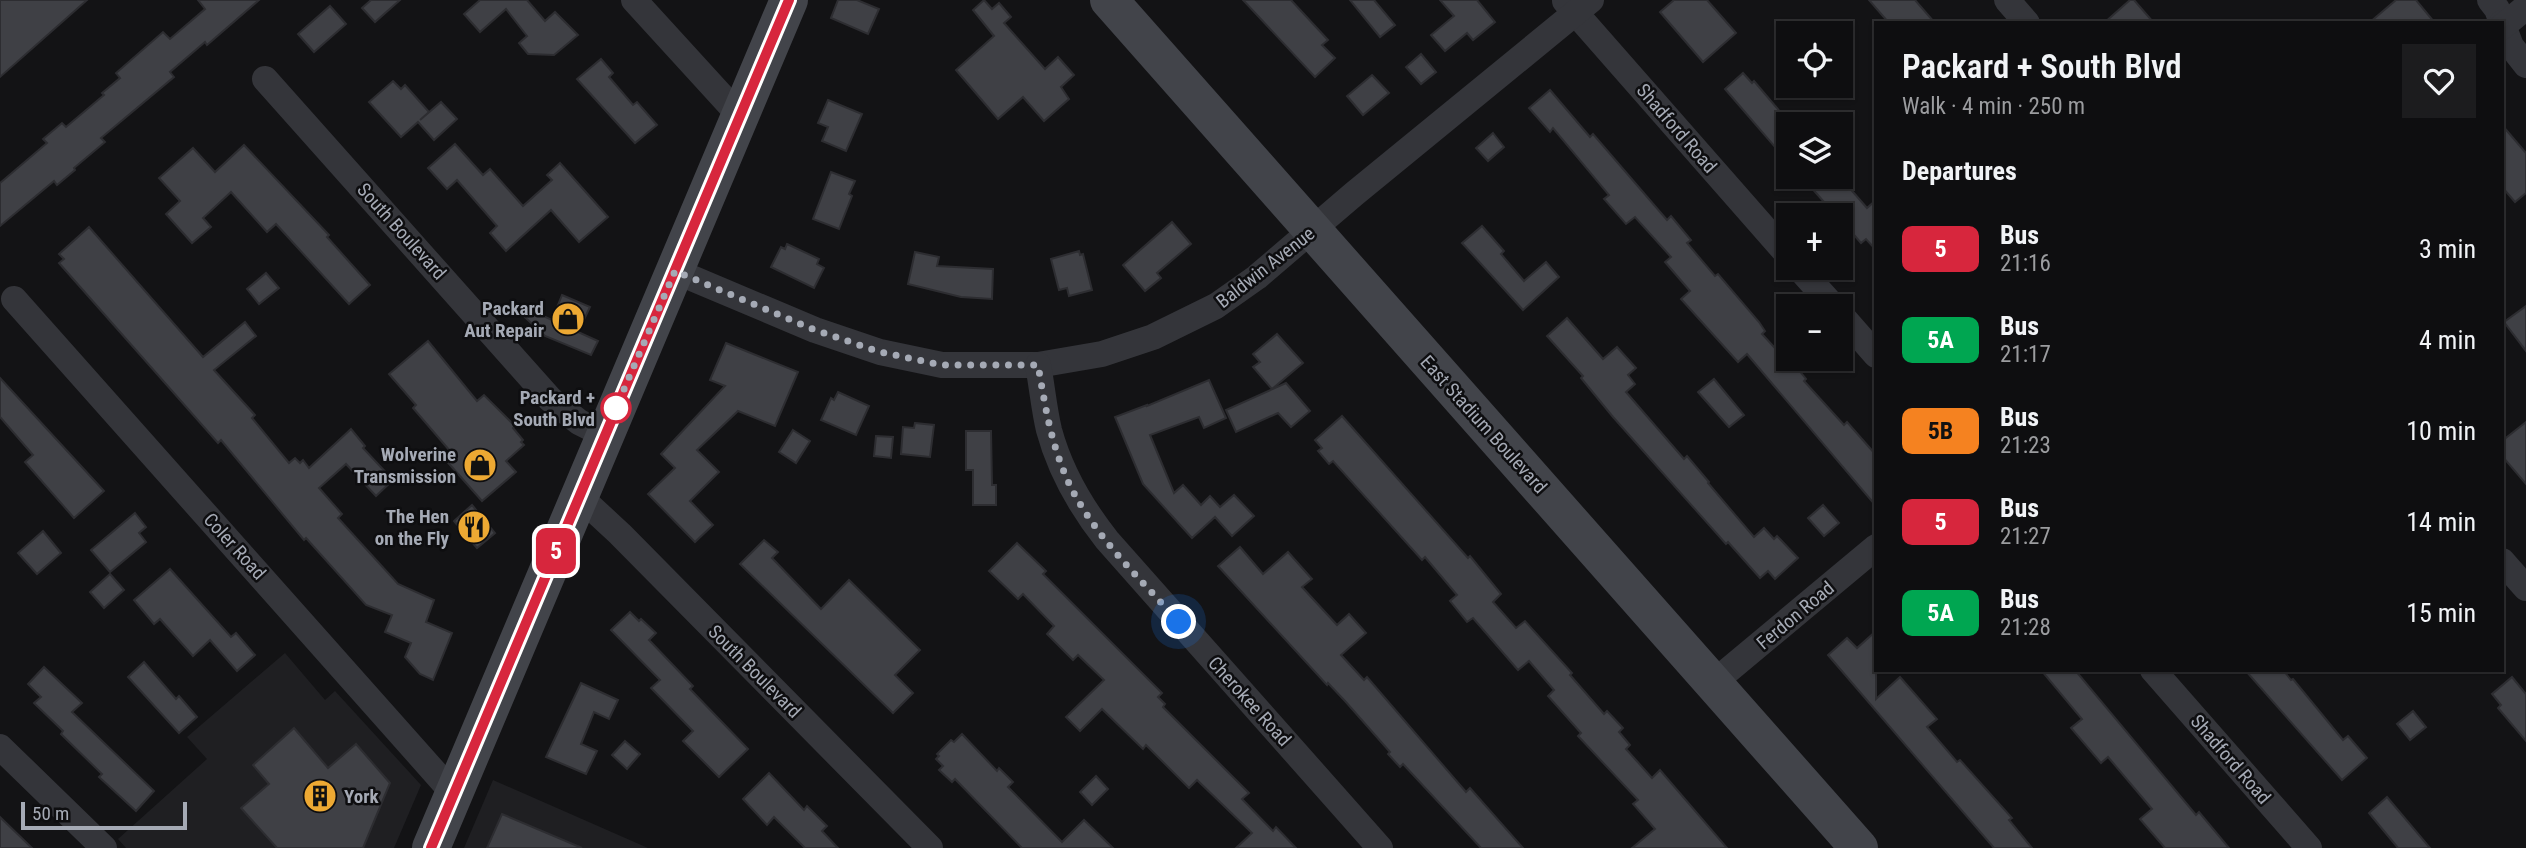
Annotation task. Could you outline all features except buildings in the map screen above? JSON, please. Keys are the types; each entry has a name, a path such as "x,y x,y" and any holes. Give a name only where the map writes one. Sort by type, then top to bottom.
{"main road":[{"path":"431,848 789,0"},
{"name":"East Stadium Boulevard","path":"1109,0 1859,848"}],"street":[{"path":"634,0 739,116"},
{"path":"2007,0 2025,21"},
{"path":"2490,0 2502,21"},
{"name":"Baldwin Avenue","path":"675,271 815,330 880,352 942,365 1038,365 1102,354 1166,331 1216,306 1257,277 1577,4"},
{"name":"Shadford Road","path":"1577,4 1776,241"},
{"path":"2504,24 2526,8"},
{"path":"2504,28 2511,46 2526,65"},
{"name":"South Boulevard","path":"265,79 550,399 579,422 605,435"},
{"path":"1810,280 1822,294"},
{"name":"Coler Road","path":"14,299 454,794"},
{"path":"1853,329 1874,353"},
{"name":"Cherokee Road","path":"1038,365 1049,430 1062,467 1082,507 1107,540 1380,848"},
{"name":"South Boulevard","path":"579,496 620,534 930,848"},
{"name":"Ferdon Road","path":"1713,683 1874,549"},
{"path":"2504,563 2526,588"},
{"name":"Shadford Road","path":"2154,672 2309,848"},
{"path":"0,747 104,848"}],"shaded area":[{"path":"285,653 325,700 335,691 421,785 394,848 126,848 118,839 207,759 187,737"},
{"path":"493,780 648,848 464,848"}],"bus line":[{"name":"5","path":"431,848 789,0"}],"place":[{"name":"Packard Aut Repair","path":"568,319"},
{"name":"Packard + South Blvd","path":"616,408"},
{"name":"Wolverine Transmission","path":"480,465"},
{"name":"The Hen on the Fly","path":"474,527"},
{"name":"York","path":"320,796"}],"route":[{"path":"616,408 615,410 675,271 815,330 880,352 942,365 1038,365 1049,430 1062,467 1082,507 1107,540 1179,622"}]}
